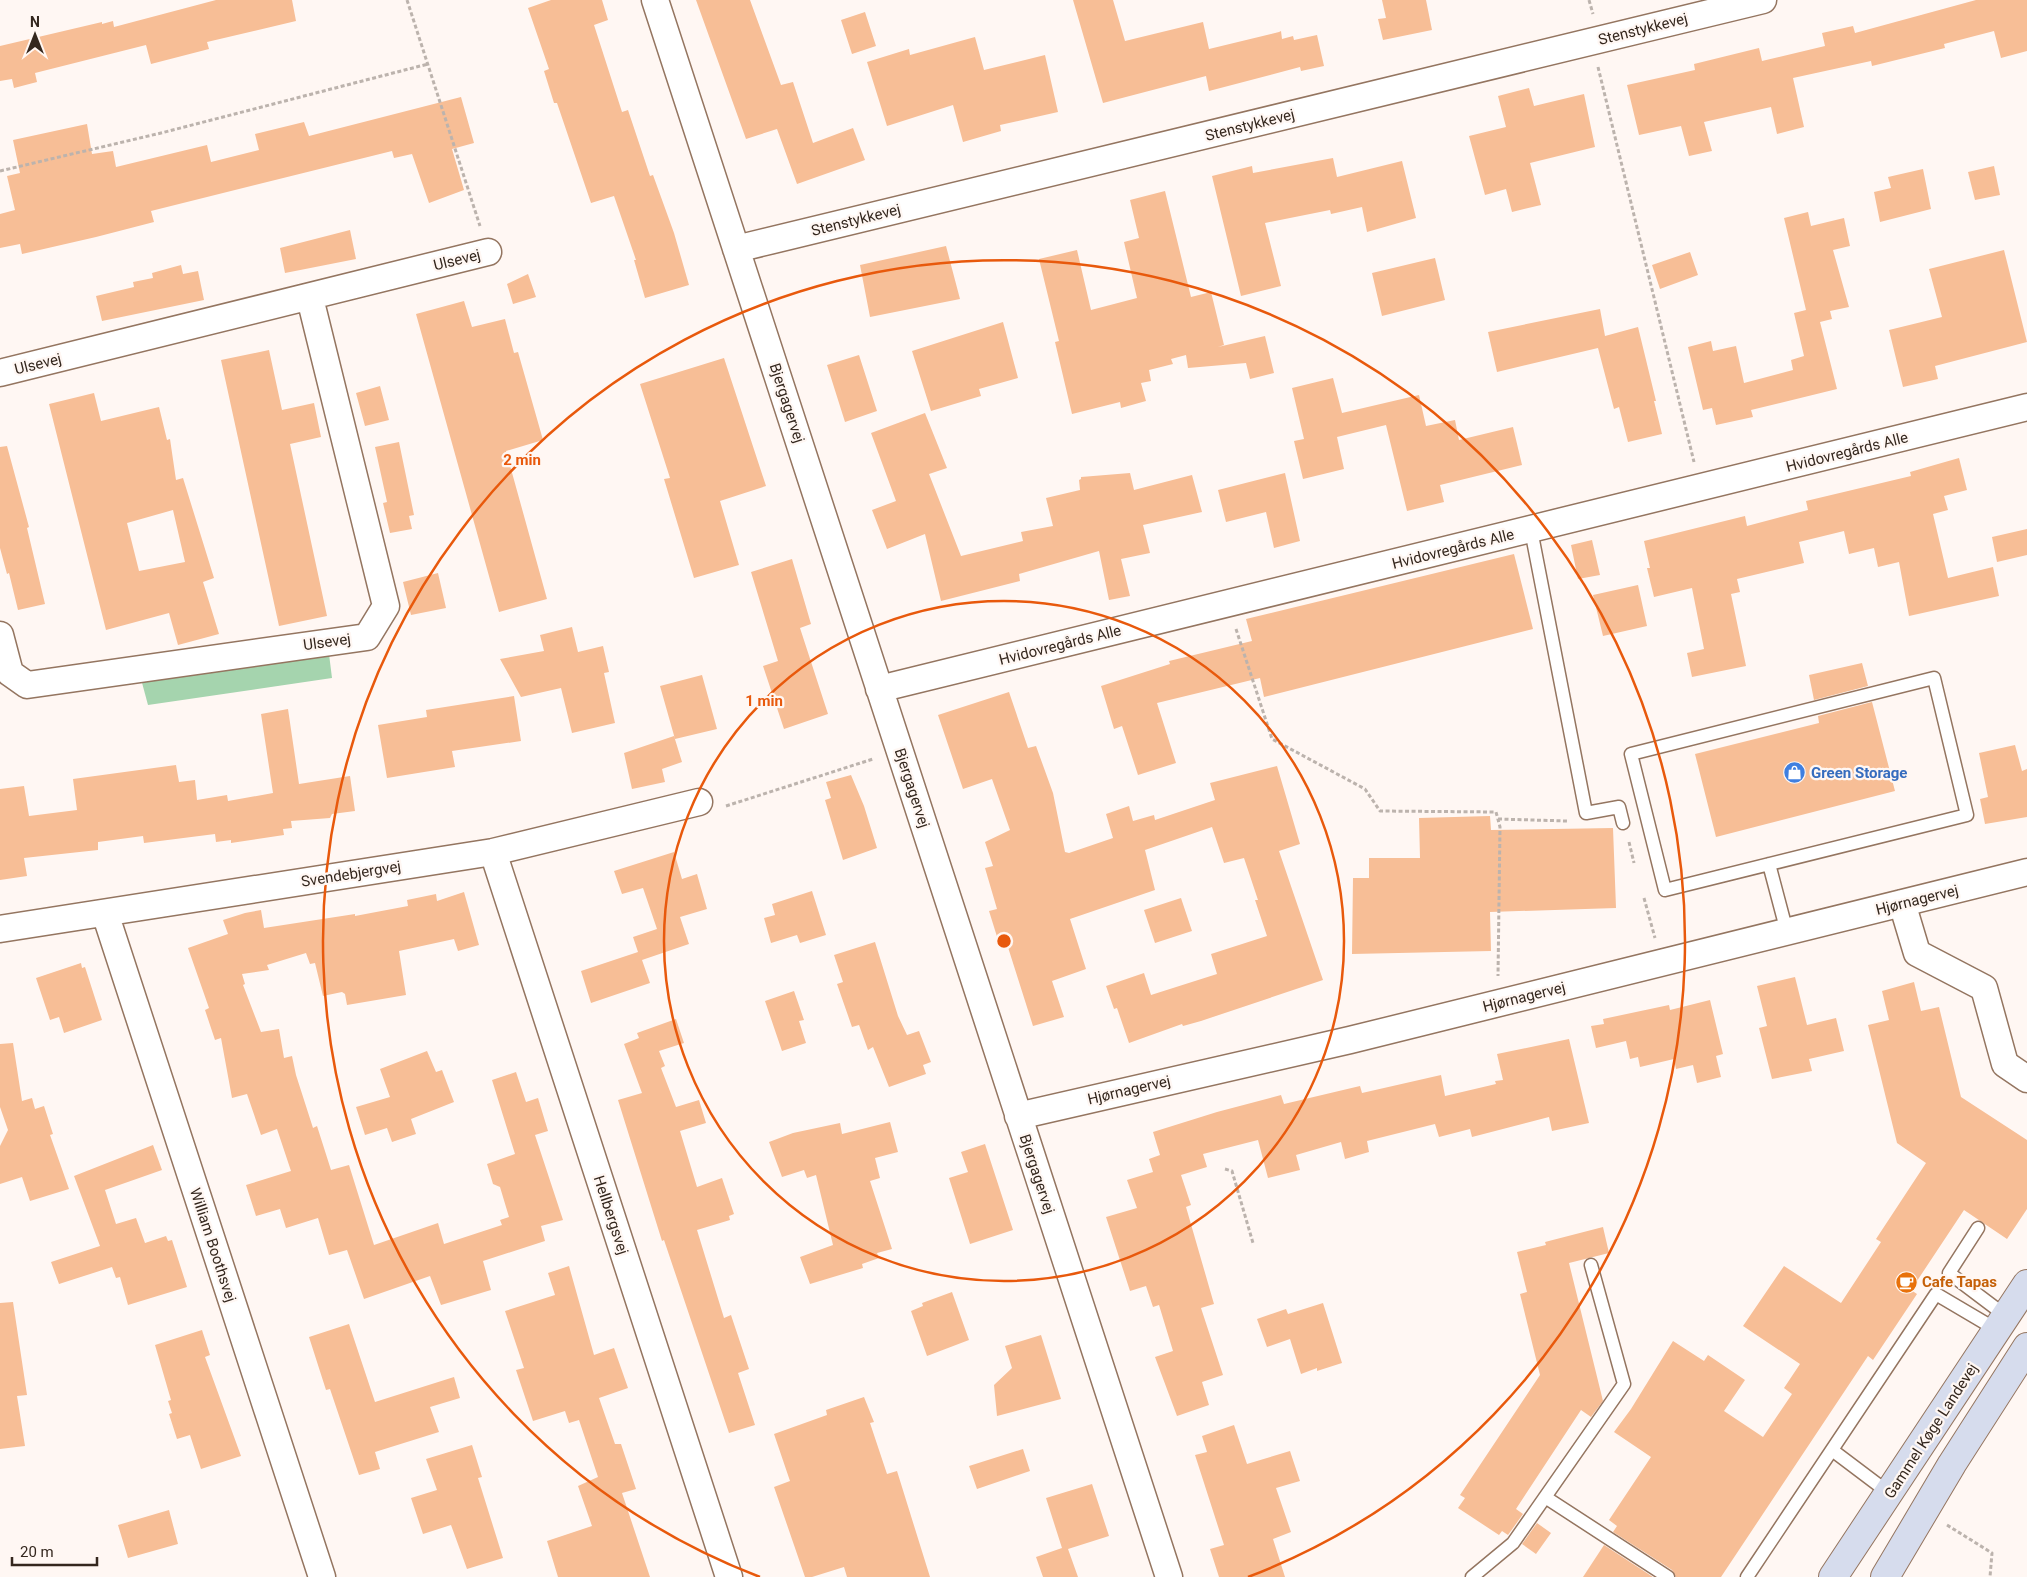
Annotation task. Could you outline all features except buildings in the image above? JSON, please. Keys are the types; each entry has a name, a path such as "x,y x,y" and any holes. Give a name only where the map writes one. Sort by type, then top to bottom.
{"main road":[{"name":"Gammel Køge Landevej","path":"1833,1577 2027,1284"},
{"path":"1885,1577 1924,1510 2027,1347"}],"street":[{"name":"Bjergagervej","path":"655,0 1169,1577"},
{"name":"Stenstykkevej","path":"736,249 1763,0"},
{"name":"Ulsevej","path":"0,373 310,298 488,252"},
{"name":"Ulsevej","path":"0,635 10,673 28,685 367,637 386,606 310,298"},
{"name":"Hvidovregårds Alle","path":"880,689 2027,407"},
{"name":"Svendebjergvej","path":"0,929 493,852 699,802"},
{"name":"Hellbergsvej","path":"493,852 729,1577"},
{"name":"Hjørnagervej","path":"1018,1116 1497,1004 2027,872"},
{"path":"1902,903 1917,953 1984,988 2006,1064 2027,1079"},
{"name":"William Boothsvej","path":"105,913 322,1577"}],"lane":[{"path":"1531,530 1586,813 1619,807 1624,823"},
{"path":"1934,678 1968,815 1770,864 1665,890 1631,754 1934,678"},
{"path":"1770,864 1787,932"},
{"path":"1978,1228 1950,1273 2001,1323"},
{"path":"1472,1577 1513,1543 1624,1384 1591,1265"},
{"path":"1747,1577 1936,1294 2001,1323"},
{"path":"1832,1450 1890,1493"},
{"path":"1545,1497 1668,1577"}],"path":[{"path":"407,0 488,252"},
{"path":"1590,0 1599,40 1598,66 1700,488"},
{"path":"0,171 162,133 428,64"},
{"path":"1228,604 1272,739 1365,789 1380,811 1496,812 1500,827 1497,1004"},
{"path":"699,802 716,810 900,750"},
{"path":"1498,818 1575,822"},
{"path":"1225,1169 1232,1171 1253,1243"},
{"path":"1924,1510 1992,1553 1990,1577"}],"green space":[{"path":"329,654 332,678 148,705 141,679"}],"place":[{"name":"Green Storage","path":"1795,773"},
{"name":"Cafe Tapas","path":"1906,1282"}]}
